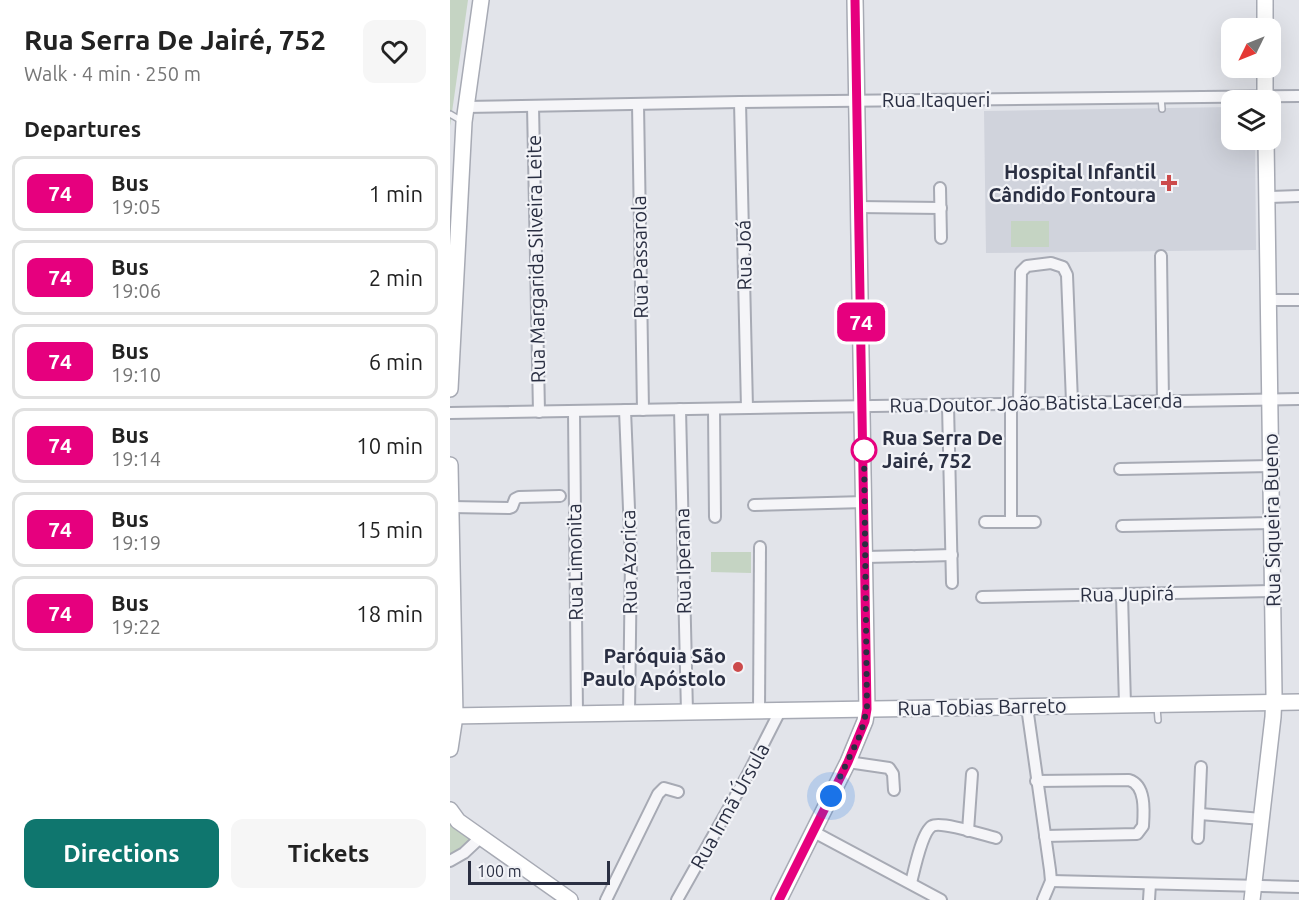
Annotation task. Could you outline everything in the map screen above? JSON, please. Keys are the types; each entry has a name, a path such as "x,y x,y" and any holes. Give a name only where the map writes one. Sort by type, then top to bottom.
{"main road":[{"path":"450,389 465,114 476,51 475,38 481,0"},
{"path":"476,51 482,40 490,0"},
{"path":"779,900 848,762 865,721 867,709 855,0"},
{"path":"1265,0 1265,18"},
{"name":"Rua Siqueira Bueno","path":"1253,894 1273,703 1266,150"},
{"path":"450,465 453,716 450,749"},
{"name":"Rua Tobias Barreto","path":"453,716 1299,702"},
{"path":"453,818 570,900"}],"street":[{"name":"Rua Itaqueri","path":"1281,97 1299,96"},
{"name":"Rua Itaqueri","path":"465,114 534,106 856,100 1221,98"},
{"name":"Rua Joá","path":"740,102 747,408"},
{"name":"Rua Passarola","path":"638,104 643,410"},
{"name":"Rua Margarida Silveira Leite","path":"534,106 539,412"},
{"path":"940,188 941,238"},
{"path":"1267,197 1299,196"},
{"path":"858,207 941,208"},
{"path":"1161,256 1163,401"},
{"path":"1011,522 1020,280 1021,272 1027,266 1056,263 1065,270 1072,402"},
{"path":"1268,300 1299,300"},
{"name":"Rua Doutor João Batista Lacerda","path":"450,413 1299,399"},
{"path":"948,405 952,583"},
{"path":"714,409 715,517"},
{"name":"Rua Azorica","path":"626,410 631,558 629,713"},
{"name":"Rua Iperana","path":"680,410 687,712"},
{"name":"Rua Limonita","path":"574,412 577,713"},
{"path":"1120,469 1271,466"},
{"path":"451,507 508,508 512,507 514,500 519,497 560,496"},
{"path":"754,505 865,502"},
{"path":"985,522 1035,522"},
{"path":"1122,526 1272,523"},
{"path":"759,711 760,547"},
{"path":"865,557 952,555"},
{"name":"Rua Jupirá","path":"982,597 1272,591"},
{"path":"1122,595 1125,705"},
{"path":"1027,707 1051,881 1043,900"},
{"name":"Rua Irmã Úrsula","path":"677,900 748,774 780,711"},
{"path":"848,762 889,768 893,774 894,790"},
{"path":"1198,838 1201,767"},
{"path":"968,831 972,774"},
{"path":"1036,781 1125,780 1137,783 1141,790 1144,821 1140,832 1130,835 1045,836"},
{"path":"606,900 658,794 664,788 678,792"},
{"path":"1200,814 1262,819"},
{"path":"911,883 929,828 940,825 996,838"},
{"path":"814,831 941,900"},
{"path":"450,861 464,853 481,837"},
{"path":"1051,881 1150,884 1253,894 1299,888"},
{"path":"1149,900 1150,884"}],"lane":[{"path":"1161,98 1162,109"},
{"path":"450,114 465,114"},
{"path":"1157,705 1158,720"}],"shaded area":[{"name":"Hospital Infantil Cândido Fontoura","path":"1221,107 1221,150 1255,150 1256,250 986,253 984,111"}],"green space":[{"path":"450,0 468,0 450,126"},
{"path":"1011,221 1049,221 1049,247 1011,247"},
{"path":"711,552 751,552 751,573 711,572"},
{"path":"450,817 479,837 450,859"}],"bus line":[{"name":"74","path":"779,900 848,762 861,733 867,709 855,0"}],"place":[{"name":"Hospital Infantil Cândido Fontoura","path":"1169,183"},
{"name":"Rua Serra De Jairé, 752","path":"864,450"},
{"name":"Paróquia São Paulo Apóstolo","path":"738,667"}],"route":[{"path":"831,796 861,733 867,709 864,450"}]}
